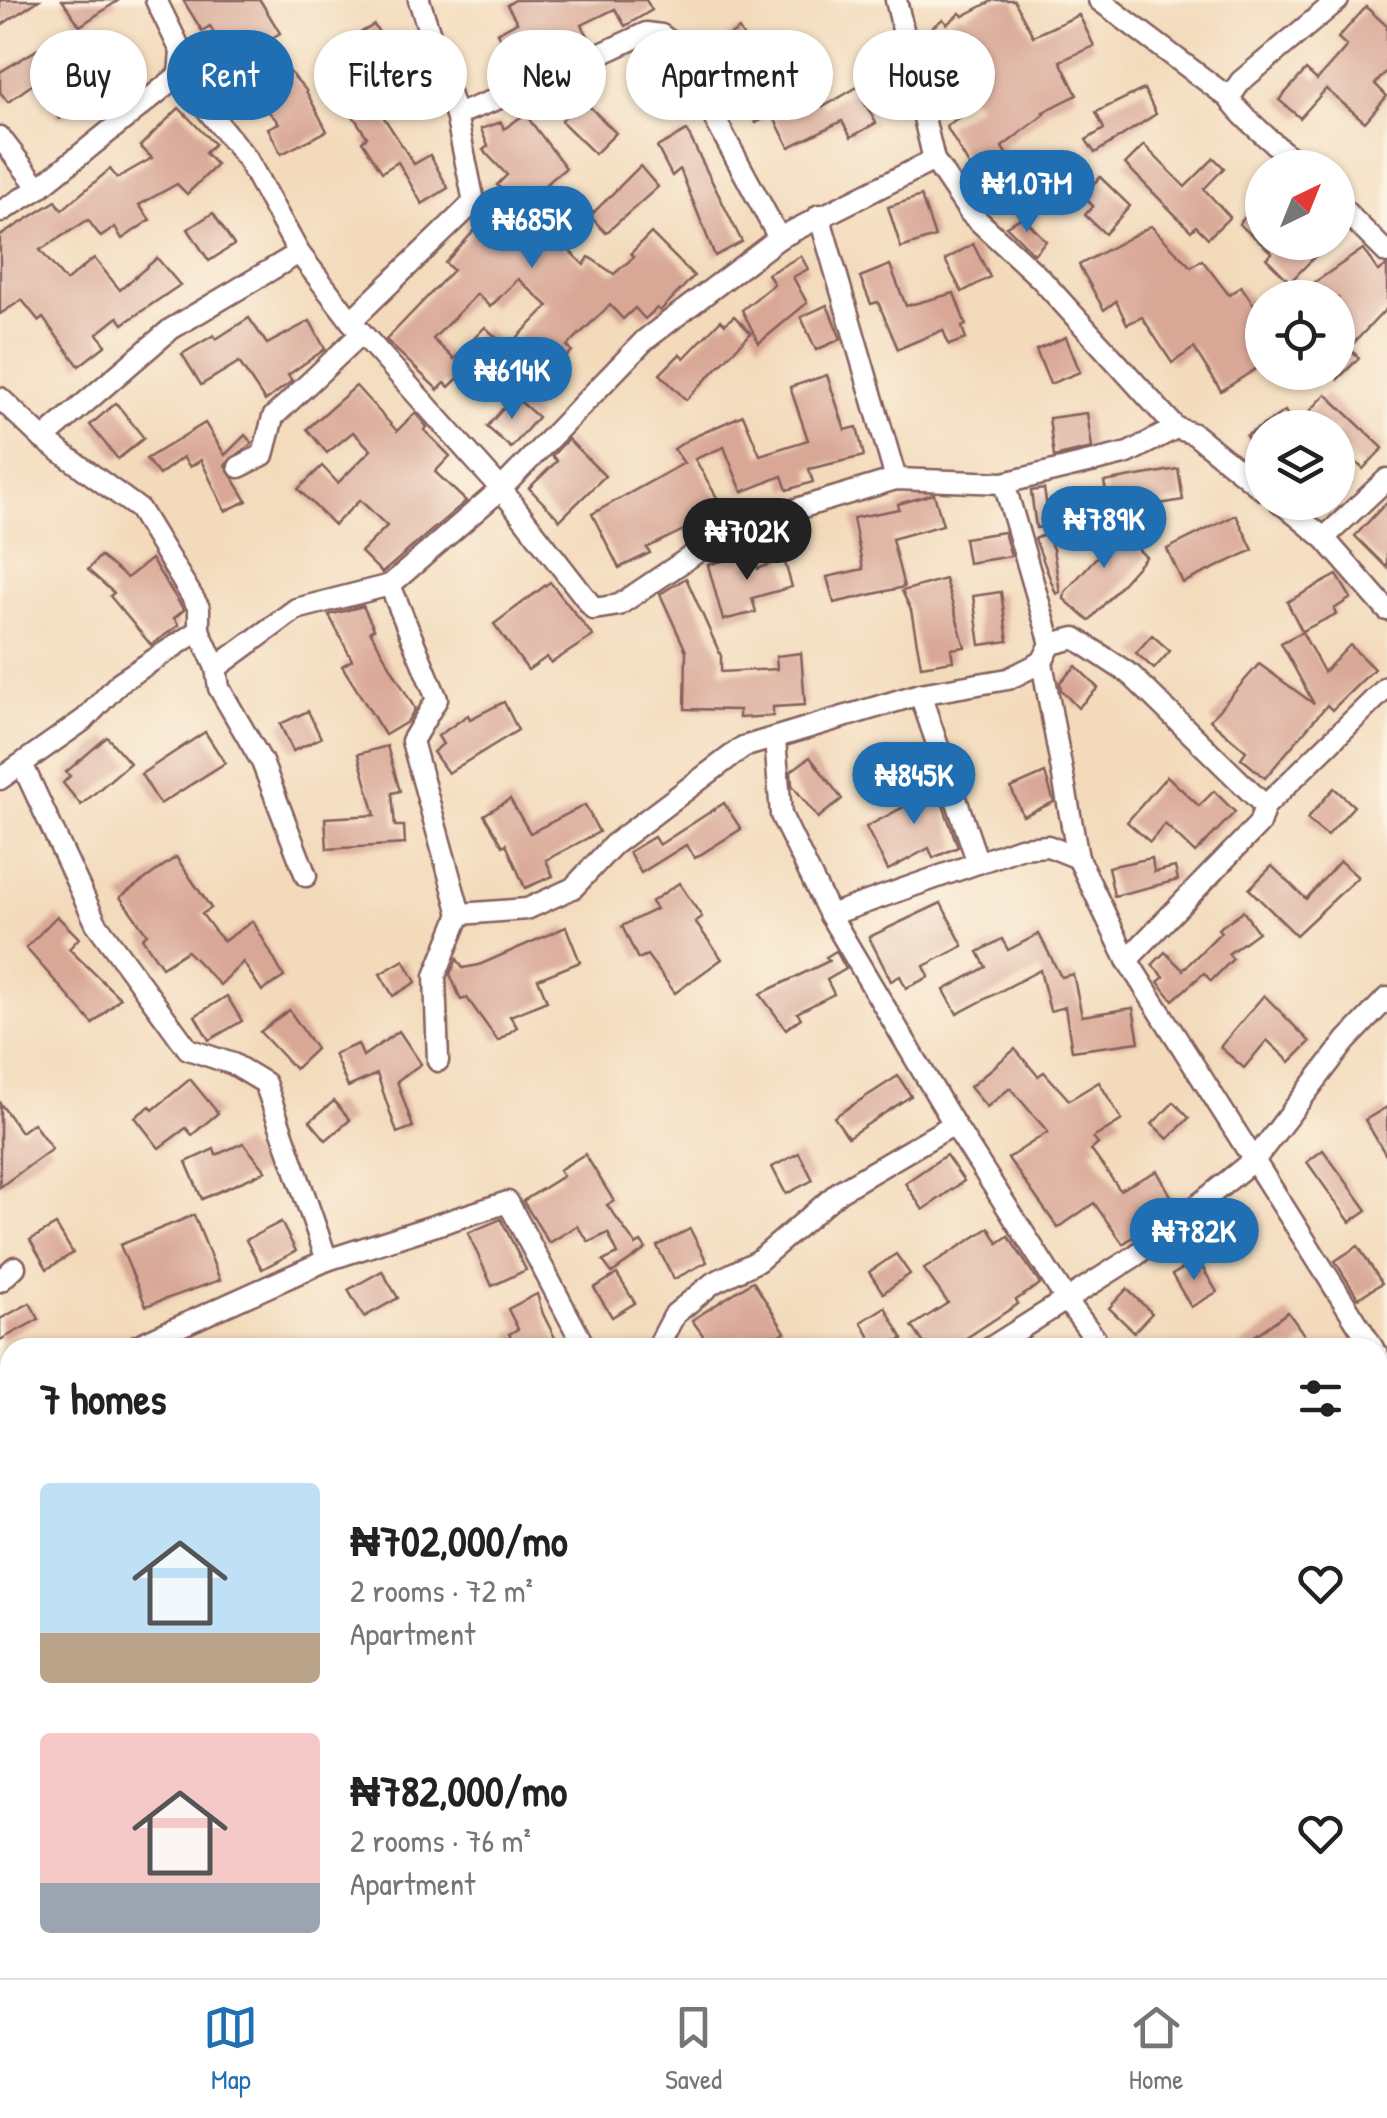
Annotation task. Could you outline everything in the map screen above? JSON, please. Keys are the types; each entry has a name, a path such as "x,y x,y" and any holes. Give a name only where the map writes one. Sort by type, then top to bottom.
{"street":[{"path":"156,0 170,30"},
{"path":"418,0 428,30"},
{"path":"896,0 934,160 970,212 1042,279 1176,428 1194,434 1245,475"},
{"path":"1099,0 1229,98 1236,111 1258,125 1283,150"},
{"path":"1229,98 1241,81 1338,0"},
{"path":"467,111 542,82 646,32 661,34 675,45 778,238"},
{"path":"0,212 39,188 167,85"},
{"path":"216,120 247,158 299,253 356,327 500,489 594,609 619,604 733,528 896,479 1004,483 1128,453 1176,428"},
{"path":"239,466 263,455 273,417 474,202 457,120"},
{"path":"0,137 39,188"},
{"path":"216,668 296,609 390,584 500,489 645,340 778,238 934,160"},
{"path":"818,215 896,479"},
{"path":"1355,221 1387,253"},
{"path":"43,439 171,329 299,253"},
{"path":"0,398 43,439 140,509 199,608 200,630 216,668 219,688 262,762 306,876"},
{"path":"1324,538 1387,479"},
{"path":"1004,483 1046,653 1078,858 1127,960 1367,1338"},
{"path":"1302,520 1324,538 1387,610"},
{"path":"390,584 437,699 412,741 460,914 435,976 438,1062"},
{"path":"0,779 86,719 120,682 200,630"},
{"path":"460,914 528,909 573,888 613,845 742,747 920,694 1008,679 1075,638 1131,675 1265,806"},
{"path":"1127,960 1259,824 1265,806 1387,687"},
{"path":"920,694 978,864"},
{"path":"775,739 782,815 830,916 954,1124 1095,1338"},
{"path":"22,766 96,923 188,1049 233,1064 265,1083 327,1260"},
{"path":"830,916 1020,848 1048,846 1078,858"},
{"path":"1006,1338 1134,1256 1252,1161 1346,1041 1387,998"},
{"path":"663,1338 674,1314 713,1283 758,1261 840,1191 954,1124"},
{"path":"154,1338 327,1260 508,1202 581,1338"}],"building":[{"path":"0,0 39,0 0,26"},
{"path":"62,0 119,0 80,26"},
{"path":"183,0 260,0 278,30 212,30 210,26 201,30"},
{"path":"515,0 646,0 652,10 625,26 615,9 582,25 585,30 502,30 517,22 507,5"},
{"path":"994,0 1014,0 1033,36 1079,15 1094,46 1060,61 1077,95 1043,112 1002,147 1020,177 987,196 946,126 955,120 995,120 995,30 928,30 943,19 947,24 960,13 963,16"},
{"path":"1366,7 1387,26 1387,71 1375,84 1387,96 1365,122 1326,89 1300,118 1279,100 1306,70 1317,80 1347,46 1338,38"},
{"path":"30,54 30,86 8,102 0,92 0,72"},
{"path":"294,77 314,106 314,120 321,120 327,131 281,154 268,128 279,123 276,120 294,120"},
{"path":"1144,89 1156,114 1095,153 1086,140 1104,129 1096,112"},
{"path":"853,90 853,120 876,123 851,137 842,121 789,147 775,120 833,120 833,101"},
{"path":"167,120 191,120 214,144 205,153 217,165 187,194 177,184 139,205 150,220 122,239 115,227 101,237 88,220 40,250 66,281 94,258 120,290 157,258 180,285 123,324 118,317 97,334 106,345 79,366 43,318 39,321 22,300 0,314 0,236 56,201 62,210 110,169 117,178 152,158 140,146"},
{"path":"356,120 386,120 414,164 430,155 448,188 422,204 398,162 382,172 362,141 367,137"},
{"path":"517,120 530,120 566,168 536,192 569,223 555,237 584,265 589,257 614,274 634,257 631,253 651,233 694,276 660,311 657,308 645,319 635,308 623,319 610,305 567,346 572,351 549,375 515,340 548,306 518,279 490,307 477,294 433,339 454,359 485,327 498,339 449,387 445,383 438,390 386,340 453,270 445,263 484,220 504,239 527,214 497,185 507,175 483,150 488,146 481,129 501,122 504,129"},
{"path":"603,120 616,133 595,154 561,121"},
{"path":"687,131 742,242 715,256 680,169 672,176 657,147"},
{"path":"1144,145 1185,187 1214,158 1224,168 1204,189 1230,217 1208,238 1196,226 1191,231 1125,164"},
{"path":"640,166 658,187 606,233 590,216"},
{"path":"1100,177 1130,206 1105,234 1085,215 1093,206 1083,196"},
{"path":"921,196 935,237 901,248 888,207"},
{"path":"213,213 234,245 209,261 188,229"},
{"path":"1023,217 1046,241 1034,254 1006,226"},
{"path":"1151,226 1191,267 1202,260 1229,295 1241,286 1245,292 1245,376 1221,391 1194,348 1172,363 1142,317 1127,324 1116,301 1104,310 1079,265"},
{"path":"973,244 990,277 962,292 945,260"},
{"path":"1363,249 1378,271 1387,266 1387,308 1355,342 1355,280 1318,280 1347,260 1355,260 1355,255"},
{"path":"801,256 808,269 793,277 807,303 759,343 742,310 774,284 768,274"},
{"path":"1268,260 1311,260 1292,280"},
{"path":"890,265 906,306 954,293 966,325 962,327 966,339 949,345 943,330 898,349 878,302 871,304 860,277"},
{"path":"827,305 841,339 816,350 801,317"},
{"path":"734,316 751,333 686,400 660,374 680,354 684,358 721,320 725,324"},
{"path":"249,318 267,344 310,321 325,349 288,375 292,381 265,401 239,362 201,385 182,354"},
{"path":"1066,337 1080,372 1050,384 1036,350"},
{"path":"827,375 845,430 857,427 864,456 809,469 813,482 787,490 782,476 742,492 724,447 695,459 724,510 647,548 650,553 619,568 592,514 684,463 674,449 689,439 743,415 760,455 808,440 790,387"},
{"path":"356,386 397,431 415,413 427,427 424,430 450,456 435,472 466,501 382,573 361,552 387,526 360,500 334,525 298,489 322,466 338,483 371,450 353,432 327,453 307,429"},
{"path":"1326,394 1343,410 1311,410"},
{"path":"514,396 538,417 511,448 487,427"},
{"path":"116,403 144,438 118,459 90,425"},
{"path":"1087,413 1092,448 1054,457 1049,418"},
{"path":"1355,421 1383,448 1363,469 1355,461"},
{"path":"205,423 225,455 245,435 252,443 225,465 247,501 225,511 201,460 190,467 183,457 159,475 146,459"},
{"path":"568,439 605,476 560,520 529,488 557,461 552,456"},
{"path":"1178,469 1183,500 1113,512 1119,506 1109,505 1104,482"},
{"path":"1044,489 1050,526 1036,528 1031,491"},
{"path":"934,494 943,525 892,539 904,587 834,603 827,577 863,569 853,518 899,509 898,504"},
{"path":"1387,502 1387,568 1355,536"},
{"path":"1236,515 1253,550 1183,583 1167,549"},
{"path":"1107,518 1146,557 1089,621 1064,599 1065,592 1110,542 1099,547 1089,536"},
{"path":"1004,532 1011,556 968,563 964,538"},
{"path":"1046,534 1053,549 1060,592 1056,594 1035,539"},
{"path":"782,552 792,587 752,598 756,612 723,620 708,565 741,556 743,563 753,560 758,569 770,564 767,556"},
{"path":"100,556 127,578 151,559 184,610 174,618 179,625 151,645 110,596 114,593 88,570"},
{"path":"1337,575 1351,598 1334,609 1336,614 1302,631 1287,602"},
{"path":"686,578 721,656 721,672 777,669 776,656 801,653 805,705 773,707 773,716 739,718 739,710 685,709 686,651 660,594"},
{"path":"945,579 965,647 951,649 953,661 921,666 911,610 902,591"},
{"path":"550,582 593,636 551,663 547,657 528,670 494,624"},
{"path":"1001,592 1008,641 980,645 973,596"},
{"path":"363,606 374,629 370,631 415,709 407,722 385,735 342,666 352,660 329,615"},
{"path":"1302,632 1324,672 1350,645 1374,669 1332,710 1327,705 1265,778 1241,758 1246,751 1210,720 1259,664 1314,704 1281,643"},
{"path":"1152,635 1170,651 1154,669 1136,653"},
{"path":"1076,666 1098,688 1078,708 1061,690 1060,682"},
{"path":"504,702 518,730 448,773 433,752 443,744 438,736 468,715 470,719"},
{"path":"308,711 321,738 293,751 280,724"},
{"path":"205,732 225,763 160,804 141,774"},
{"path":"107,737 130,763 81,805 63,783 70,776 66,772"},
{"path":"387,746 400,791 392,793 395,826 404,826 405,844 327,849 325,818 375,815 358,754"},
{"path":"810,757 842,799 818,818 792,785 791,771"},
{"path":"1045,773 1054,802 1023,816 1011,788"},
{"path":"1167,776 1199,806 1214,791 1235,812 1195,853 1165,824 1150,842 1127,822"},
{"path":"933,777 958,847 933,858 929,848 888,870 866,827 913,802 907,787"},
{"path":"1334,788 1354,806 1327,836 1307,819"},
{"path":"510,799 530,833 585,805 599,832 546,860 553,876 525,888 506,844 503,846 484,815"},
{"path":"724,803 741,829 695,858 686,845 641,873 629,852 654,837 659,845"},
{"path":"176,857 211,908 202,914 214,930 224,941 253,921 284,977 262,991 243,962 220,985 187,951 162,967 142,938 147,934 120,897"},
{"path":"1152,858 1154,872 1175,867 1178,880 1114,896 1108,867"},
{"path":"1340,861 1358,877 1296,935 1249,889 1272,866 1306,899"},
{"path":"679,883 702,917 695,922 722,959 675,993 647,955 638,959 622,926 656,909 651,902"},
{"path":"941,903 963,946 924,966 929,977 906,988 900,976 891,981 869,937"},
{"path":"1243,911 1258,932 1228,954 1233,959 1211,981 1204,973 1173,1000 1158,982 1164,977 1152,965 1165,952 1183,970 1221,932 1218,929"},
{"path":"57,916 79,938 69,949 120,998 93,1024 26,948"},
{"path":"566,927 580,962 538,979 547,1001 510,1016 517,1027 498,1041 467,998 461,1000 450,974 457,959 463,968 479,965"},
{"path":"1039,934 1061,977 1073,974 1082,1016 1133,1008 1139,1042 1072,1051 1065,1007 1050,1011 1040,970 957,1014 944,990 986,967 978,952 1002,939 1008,950"},
{"path":"836,951 846,969 827,980 834,994 797,1013 801,1018 786,1029 760,994 829,961 826,957"},
{"path":"404,960 416,982 393,996 380,974"},
{"path":"1264,995 1310,1042 1290,1062 1267,1040 1244,1068 1220,1047"},
{"path":"227,996 242,1021 209,1040 195,1016"},
{"path":"289,1010 316,1049 295,1069 260,1032"},
{"path":"399,1031 421,1064 397,1081 413,1127 397,1133 377,1074 348,1087 334,1054 358,1044 363,1056"},
{"path":"1015,1049 1038,1076 1044,1072 1069,1100 1099,1082 1122,1120 1093,1138 1098,1144 1091,1150 1120,1190 1157,1171 1176,1205 1123,1244 1094,1203 1058,1228 1008,1158 1048,1132 1010,1088 987,1107 970,1087"},
{"path":"898,1076 911,1096 848,1137 834,1117"},
{"path":"190,1079 218,1113 192,1135 186,1128 159,1148 135,1117 150,1106 153,1110"},
{"path":"334,1101 350,1120 326,1140 310,1121"},
{"path":"1174,1102 1189,1118 1168,1139 1152,1124"},
{"path":"0,1103 21,1132 33,1123 52,1149 0,1187"},
{"path":"1387,1107 1387,1157 1365,1120"},
{"path":"243,1143 266,1171 202,1199 186,1162 214,1149 216,1155"},
{"path":"1323,1150 1367,1210 1350,1222 1307,1162"},
{"path":"799,1153 813,1180 786,1194 772,1167"},
{"path":"585,1154 614,1201 607,1205 636,1245 641,1242 646,1249 612,1273 603,1261 618,1254 608,1233 589,1242 577,1226 549,1243 523,1201 563,1176 559,1170"},
{"path":"946,1155 964,1181 923,1210 905,1183"},
{"path":"194,1215 220,1280 146,1306 120,1245"},
{"path":"501,1219 526,1270 492,1286 468,1233"},
{"path":"281,1222 296,1251 262,1269 246,1240"},
{"path":"56,1225 73,1253 47,1269 30,1240"},
{"path":"989,1228 998,1243 1008,1236 1040,1284 1016,1300 1018,1304 966,1338 920,1338 912,1326 948,1303 924,1269"},
{"path":"690,1229 707,1262 674,1279 657,1246"},
{"path":"1358,1246 1382,1283 1358,1298 1335,1261"},
{"path":"896,1254 910,1274 883,1293 869,1272"},
{"path":"1198,1260 1217,1292 1191,1307 1172,1275"},
{"path":"382,1271 398,1298 364,1317 348,1290"},
{"path":"617,1274 635,1303 612,1317 594,1288"},
{"path":"753,1281 785,1332 775,1338 747,1338 745,1334 740,1338 705,1338 692,1320"},
{"path":"1127,1289 1152,1313 1134,1332 1109,1308"},
{"path":"537,1294 555,1338 511,1338 509,1334 518,1329 508,1309"},
{"path":"30,1303 39,1319 0,1338 0,1319"},
{"path":"885,1307 902,1338 870,1338 861,1322"},
{"path":"1288,1312 1306,1338 1252,1338"}]}
